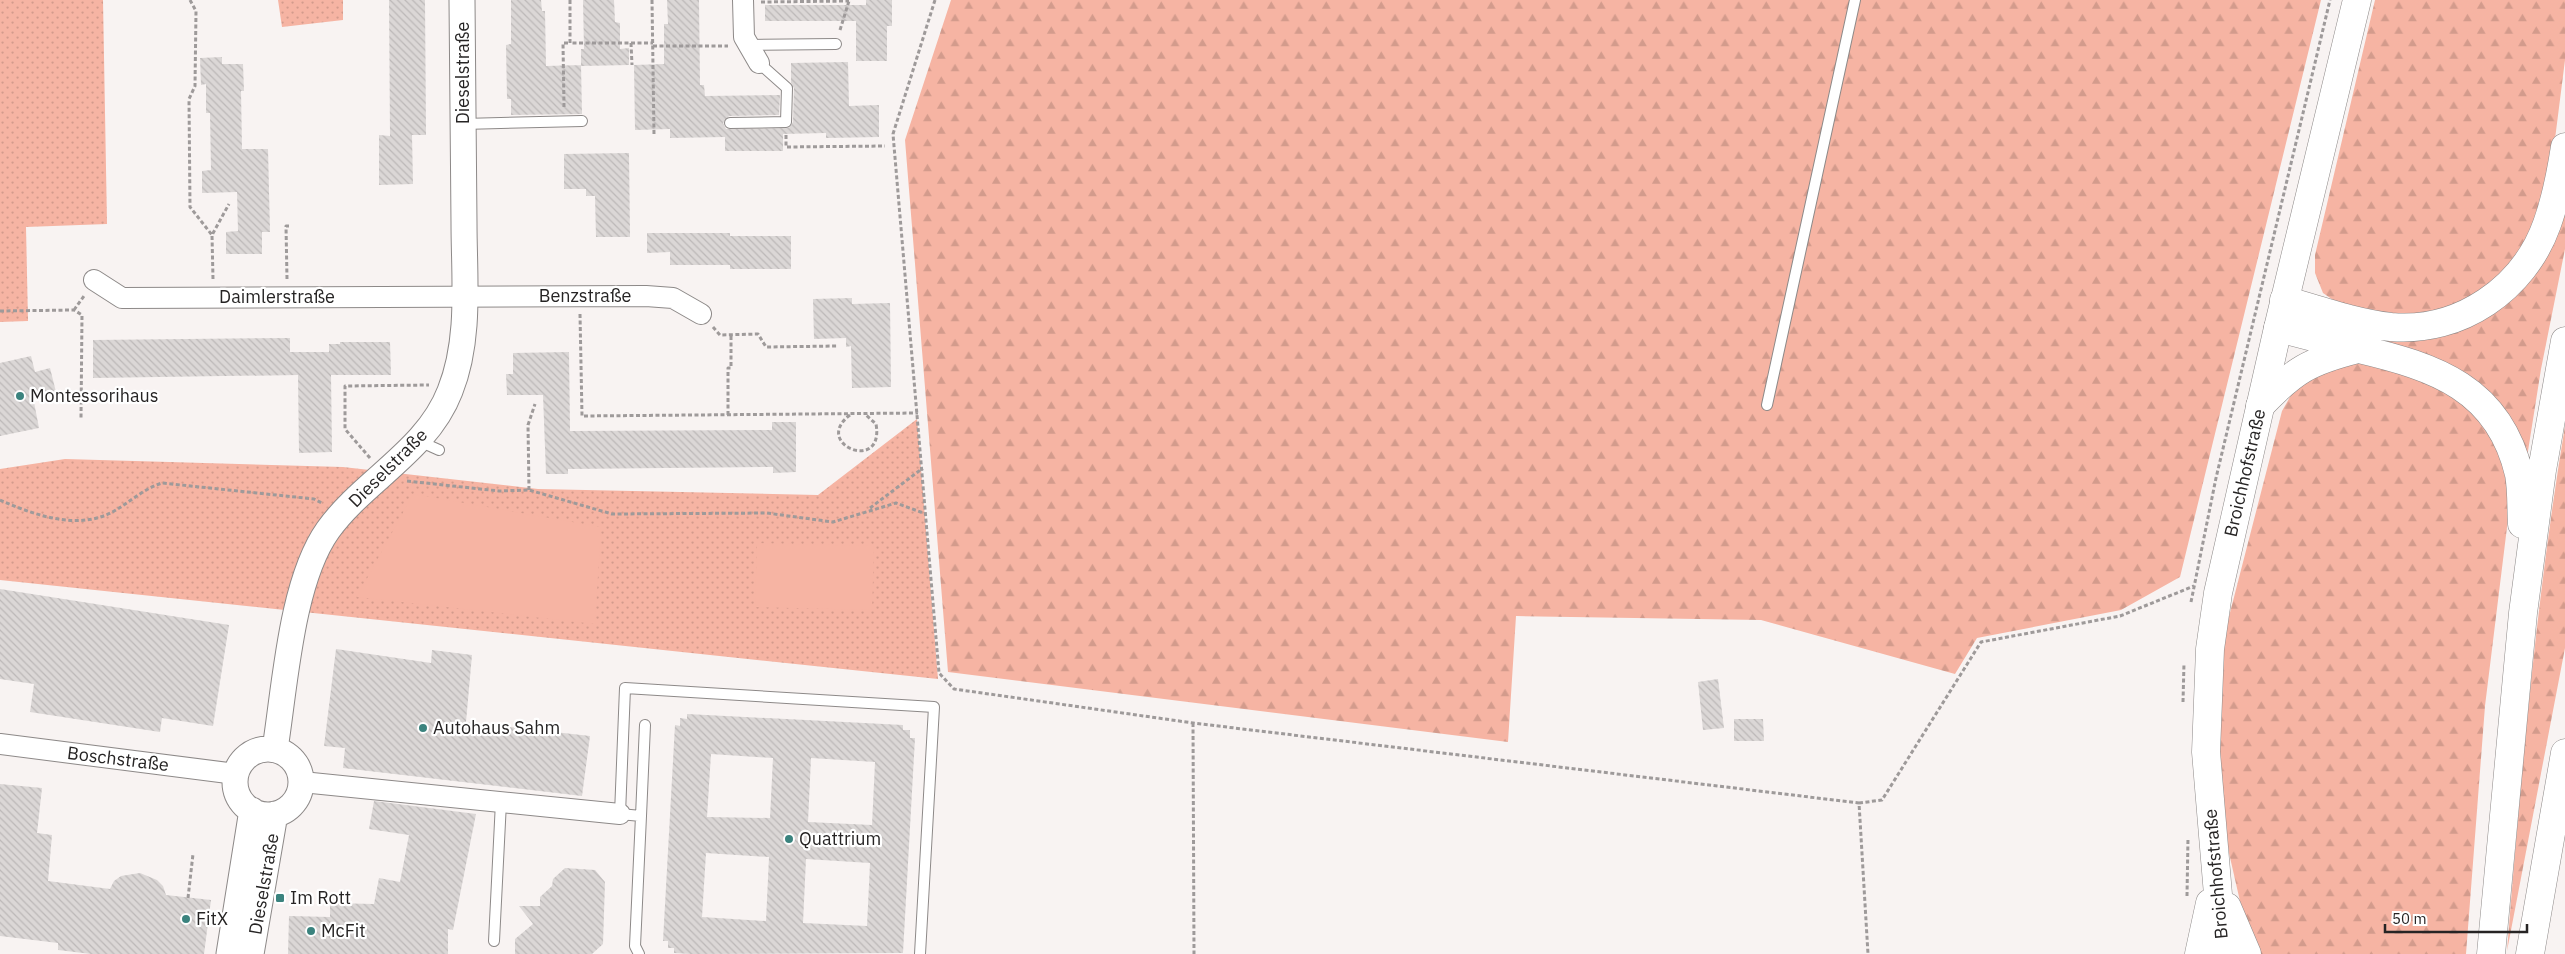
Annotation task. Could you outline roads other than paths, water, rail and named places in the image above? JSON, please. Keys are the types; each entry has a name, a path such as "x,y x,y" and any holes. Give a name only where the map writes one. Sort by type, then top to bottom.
{"main road":[{"name":"Broichhofstraße","path":"2223,954 2206,752 2210,649 2218,593 2284,300 2357,0"},
{"path":"2284,300 2329,313 2392,327 2437,324 2469,313 2498,295 2513,280 2537,245 2547,226 2565,147"},
{"path":"2278,328 2416,363 2450,378 2481,402 2501,430 2511,449 2519,475 2523,613"},
{"path":"2491,954 2495,890 2523,613 2542,470 2565,341"},
{"path":"2260,406 2282,383 2304,366 2359,349"},
{"path":"2530,954 2565,753"},
{"path":"2199,954 2216,877"},
{"path":"2216,877 2247,954"}],"street":[{"name":"Dieselstraße","path":"275,749 302,589 319,545 343,512 382,475 429,446 440,411 450,393 459,366 462,348 464,296 462,0"},
{"path":"743,1 744,37 759,63"},
{"name":"Daimlerstraße","path":"94,280 122,298 464,296"},
{"name":"Benzstraße","path":"464,296 673,298 701,314"},
{"name":"Boschstraße","path":"0,744 236,774"},
{"path":"275,749 295,761 301,772 302,782 295,803 286,811 264,812 243,805 237,796 236,774 240,763 249,754 275,749"},
{"path":"302,782 620,814"},
{"name":"Dieselstraße","path":"229,954 264,812"},
{"name":"Dieselstraße","path":"252,954 264,812"}],"lane":[{"path":"1766,405 1854,0"},
{"path":"749,45 836,44"},
{"path":"730,123 786,122 787,88 759,63"},
{"path":"463,124 582,121"},
{"path":"641,816 620,814 625,688 934,707 920,954"},
{"path":"638,954 635,946 646,725"},
{"path":"494,941 501,802"}],"place":[{"name":"Montessorihaus","path":"20,396"},
{"name":"Autohaus Sahm","path":"423,728"},
{"name":"Quattrium","path":"789,839"},
{"name":"Im Rott","path":"280,898"},
{"name":"FitX","path":"186,919"},
{"name":"McFit","path":"311,931"}]}
